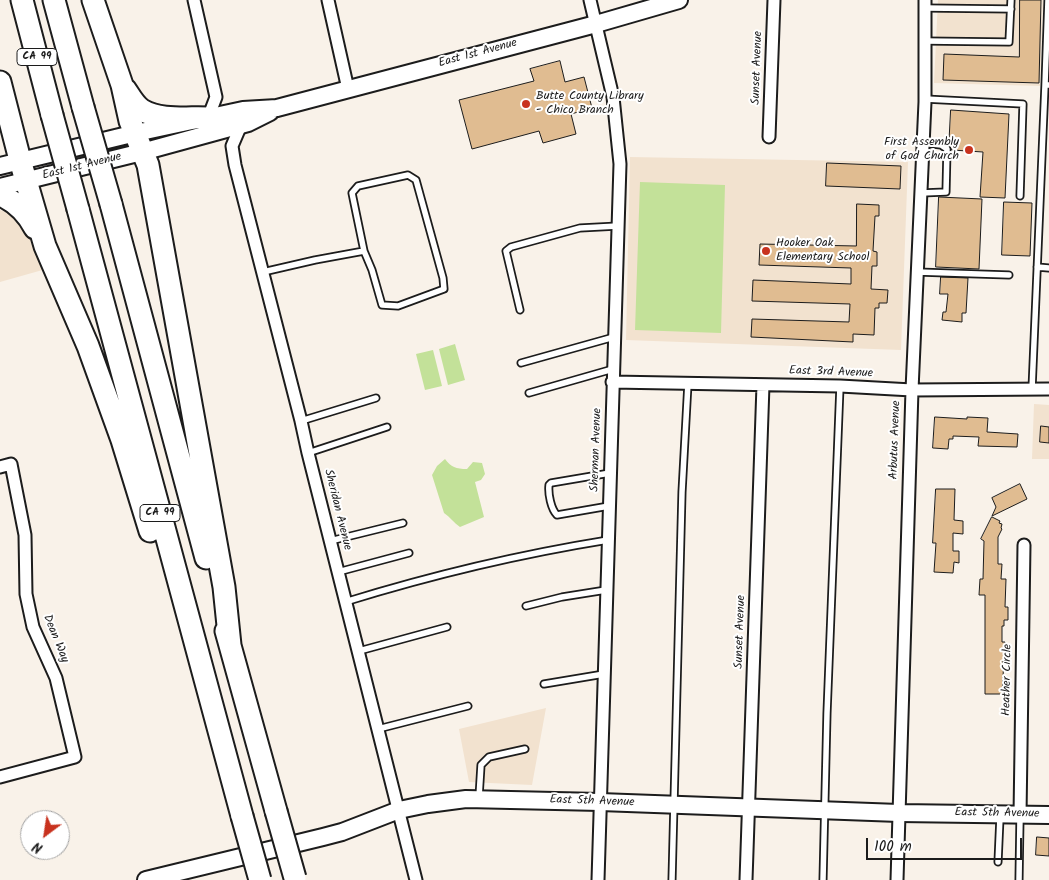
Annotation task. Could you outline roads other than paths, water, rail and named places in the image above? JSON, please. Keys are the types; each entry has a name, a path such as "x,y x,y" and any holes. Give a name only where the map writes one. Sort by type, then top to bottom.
{"highway":[{"name":"CA 99","path":"22,0 260,880"},
{"name":"CA 99","path":"54,0 295,879"},
{"path":"92,0 122,85 130,121 148,165 222,577 230,645"},
{"path":"0,82 10,163 26,181 46,246 88,346 122,440 182,627 196,647"},
{"path":"122,85 136,105 148,113 208,126"},
{"path":"0,195 11,200 28,215 46,246"}],"street":[{"path":"194,0 216,97 208,126 232,146 238,118 216,97"},
{"path":"328,0 348,89"},
{"name":"Sherman Avenue","path":"590,0 613,97 620,164 598,880"},
{"name":"East 1st Avenue","path":"0,187 26,181 139,143 596,24 679,0"},
{"name":"Sunset Avenue","path":"769,137 774,0"},
{"name":"Arbutus Avenue","path":"897,880 912,390 925,99 925,4"},
{"name":"East 1st Avenue","path":"10,163 139,143"},
{"name":"Sheridan Avenue","path":"232,146 243,199 301,421 416,880"},
{"name":"East 3rd Avenue","path":"612,382 840,386 912,390 1049,388"},
{"name":"Sunset Avenue","path":"746,880 763,385"},
{"name":"Dean Way","path":"0,467 11,464 25,535 26,594 32,627 56,678 76,757 0,777"},
{"name":"Heather Circle","path":"1020,815 1024,545"},
{"name":"East 5th Avenue","path":"146,880 342,832 399,810 453,800 600,802 899,813 1049,815"}],"lane":[{"path":"925,41 1010,42 1011,0"},
{"path":"1032,389 1047,85 1048,0"},
{"path":"925,4 1011,9"},
{"path":"925,99 1023,104 1020,196"},
{"path":"921,193 946,192 947,149 941,145 923,143"},
{"path":"408,175 416,180 443,278 444,289 398,306 382,305 372,270 364,251 352,193 358,186 408,175"},
{"path":"520,310 506,251 511,247 580,228 618,226"},
{"path":"263,272 364,251"},
{"path":"1037,267 1049,268"},
{"path":"917,272 1009,275"},
{"path":"521,363 614,337"},
{"path":"529,393 613,369"},
{"path":"672,880 682,492 688,383"},
{"path":"823,880 827,704 840,386"},
{"path":"301,421 376,398"},
{"path":"308,454 387,428"},
{"path":"609,506 558,514 554,511 548,485 610,473"},
{"path":"330,542 403,523"},
{"path":"345,602 543,551 608,540"},
{"path":"338,572 409,554"},
{"path":"526,606 562,597 606,590"},
{"path":"359,651 447,627"},
{"path":"544,684 604,674"},
{"path":"378,729 468,706"},
{"path":"479,799 481,765 489,757 525,748"},
{"path":"998,862 1000,815"},
{"path":"1019,880 1020,815"}],"place":[{"name":"Butte County Library - Chico Branch","path":"526,104"},
{"name":"First Assembly of God Church","path":"969,150"},
{"name":"Hooker Oak Elementary School","path":"766,251"}]}
